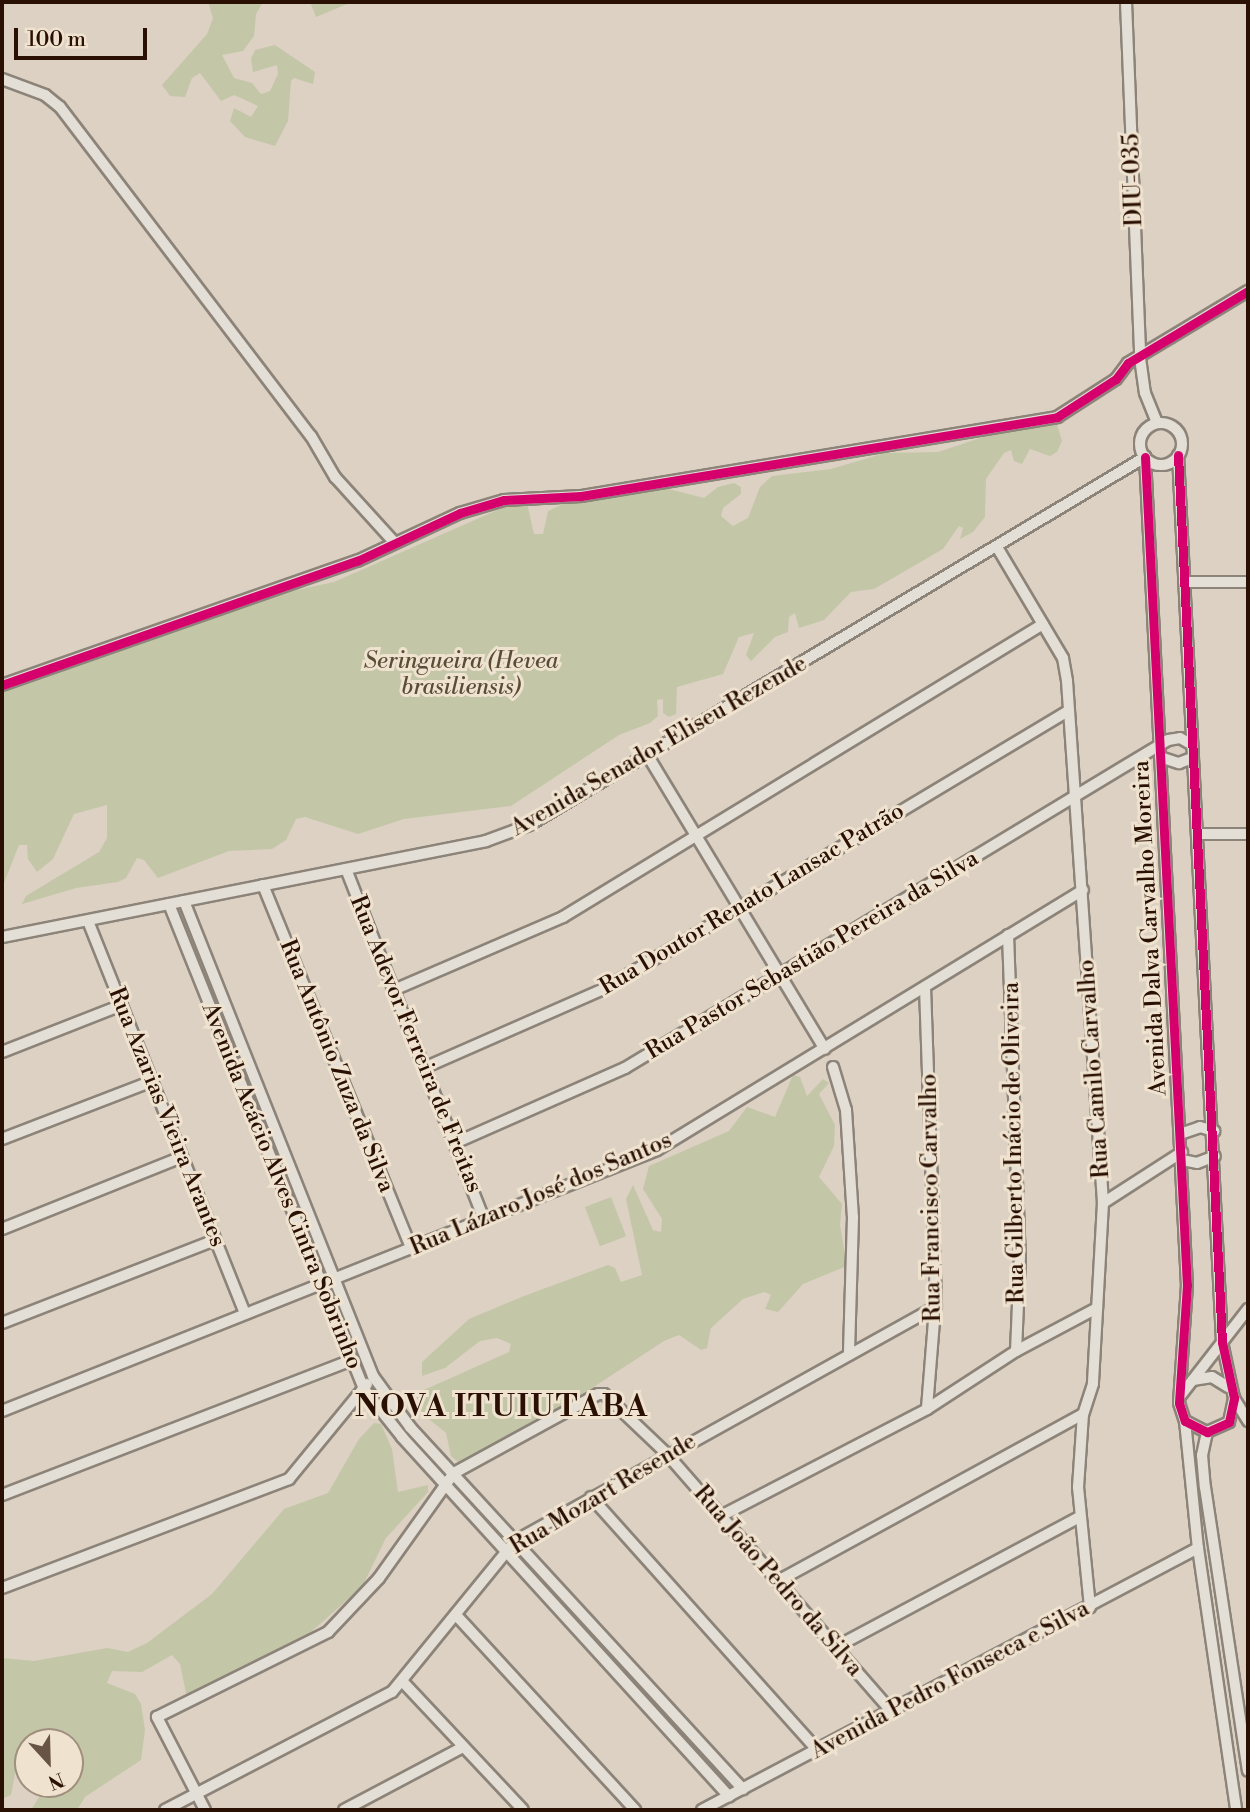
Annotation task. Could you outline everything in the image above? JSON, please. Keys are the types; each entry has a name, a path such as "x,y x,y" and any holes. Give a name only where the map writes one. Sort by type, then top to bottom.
{"street":[{"name":"DIU-035","path":"1126,2 1140,358"},
{"path":"2,79 45,95 60,107 311,436 335,477 394,542"},
{"path":"2,685 357,561 460,513 504,500 581,496 1039,422 1086,401 1140,358 1248,291"},
{"path":"1140,358 1145,393 1157,423 1173,426 1180,435 1178,456 1191,744 1214,1131 1223,1342 1228,1387 1248,1421"},
{"name":"Avenida Dalva Carvalho Moreira","path":"1157,423 1142,436 1182,1156 1187,1285 1180,1397"},
{"path":"1145,457 1165,464 1178,456"},
{"name":"Avenida Senador Eliseu Rezende","path":"2,937 346,870 504,836 648,756 1145,457"},
{"name":"Rua Camilo Carvalho","path":"997,547 1063,658 1068,711 1073,797 1083,890 1103,1203 1093,1384 1083,1414 1079,1517 1090,1608"},
{"path":"1184,582 1248,582"},
{"path":"396,989 563,917 1043,624"},
{"name":"Rua Doutor Renato Lansac Patrão","path":"426,1067 604,989 1068,711"},
{"path":"1191,744 1174,738 1159,752 1179,763 1192,758"},
{"name":"Rua Pastor Sebastião Pereira da Silva","path":"456,1143 625,1068 1073,797 1159,752"},
{"path":"648,756 825,1049"},
{"path":"1198,834 1248,834"},
{"name":"Rua Adevor Ferreira de Freitas","path":"346,870 396,989 484,1219"},
{"name":"Rua Antônio Zuza da Silva","path":"263,885 411,1248"},
{"name":"Rua Lázaro José dos Santos","path":"2,1410 657,1150 1083,890"},
{"name":"Avenida Acácio Alves Cintra Sobrinho","path":"184,901 373,1376 410,1427 743,1788"},
{"name":"Avenida Acácio Alves Cintra Sobrinho","path":"169,904 363,1389 729,1796"},
{"name":"Rua Azarias Vieira Arantes","path":"88,921 245,1314"},
{"name":"Rua Gilberto Inácio de Oliveira","path":"1009,935 1020,1256 1016,1351"},
{"name":"Rua Francisco Carvalho","path":"925,987 936,1307 927,1409"},
{"path":"2,1052 122,1005"},
{"path":"833,1067 846,1110 853,1217 849,1355"},
{"path":"2,1139 152,1081"},
{"path":"1180,1134 1200,1127 1214,1131"},
{"path":"1103,1203 1182,1156 1197,1163 1215,1156"},
{"path":"2,1229 182,1157"},
{"path":"2,1323 215,1241"},
{"name":"Rua Mozart Resende","path":"165,1810 392,1692 515,1541 667,1454 936,1307"},
{"path":"721,1516 927,1409 1016,1351 1097,1308"},
{"path":"1223,1309 1232,1313 1248,1309"},
{"path":"1236,1810 1198,1548 1180,1397 1248,1309"},
{"path":"2,1495 352,1360"},
{"path":"2,1588 289,1479 373,1376"},
{"path":"1193,1380 1212,1377 1228,1387"},
{"name":"Rua João Pedro da Silva","path":"454,1473 604,1394 667,1454 891,1710"},
{"path":"1185,1422 1207,1432 1229,1422 1234,1398"},
{"path":"778,1581 1083,1414"},
{"path":"1207,1432 1202,1455 1205,1486 1248,1771"},
{"path":"205,1810 158,1717 328,1632 379,1578 454,1473"},
{"path":"591,1497 817,1750"},
{"path":"836,1647 1079,1517"},
{"name":"Avenida Pedro Fonseca e Silva","path":"702,1810 1090,1608 1198,1548"},
{"path":"456,1615 635,1810"},
{"path":"402,1682 522,1810"},
{"path":"344,1810 463,1747"}],"green space":[{"path":"208,2 263,2 256,14 254,36 243,51 222,55 234,78 252,83 261,94 270,91 278,74 277,65 253,72 251,59 255,50 275,45 315,72 313,84 294,78 291,81 288,121 275,146 245,137 230,121 234,108 251,117 258,106 234,95 221,101 200,73 192,78 185,97 170,96 162,85 207,34 213,18"},
{"path":"310,2 352,2 316,17"},
{"name":"Seringueira (Hevea brasiliensis)","path":"1056,421 1062,441 1057,452 1050,456 1030,449 1022,464 1014,461 1011,450 1004,453 986,479 985,517 973,532 960,539 963,528 959,526 943,549 874,589 851,592 824,620 799,628 795,613 789,617 788,632 775,637 751,661 746,655 754,633 739,637 723,674 677,687 676,714 669,717 663,713 663,699 657,700 658,716 650,723 619,735 511,806 404,819 358,834 305,817 296,819 286,840 272,849 229,851 158,878 144,860 137,858 126,878 118,882 76,888 22,904 26,896 99,852 107,838 107,805 74,814 53,859 37,872 28,859 27,845 19,845 2,888 2,688 283,593 334,582 511,504 527,503 534,534 543,534 548,511 563,504 661,487 704,498 718,487 734,483 741,487 741,494 723,508 721,516 733,526 748,518 760,487 772,476 831,469 885,453 938,452 1001,431"},
{"path":"793,1075 800,1077 807,1096 823,1079 829,1083 819,1094 835,1125 834,1146 819,1177 842,1204 840,1225 847,1266 803,1284 778,1312 765,1309 771,1295 764,1292 743,1299 711,1328 707,1348 701,1350 679,1335 664,1341 589,1390 465,1459 458,1462 451,1456 446,1433 416,1405 415,1394 509,1352 511,1344 497,1338 480,1341 445,1368 422,1376 422,1362 469,1319 524,1296 608,1265 615,1268 621,1282 642,1275 626,1199 633,1185 653,1230 661,1232 662,1219 643,1189 649,1166 729,1131 747,1107 775,1117"},
{"path":"611,1197 626,1236 600,1246 585,1207"},
{"path":"374,1423 381,1424 392,1449 398,1492 428,1485 428,1492 386,1538 362,1587 304,1638 240,1667 187,1698 180,1664 172,1655 142,1672 112,1671 107,1683 135,1694 141,1704 145,1730 141,1760 85,1797 77,1810 31,1810 38,1798 84,1798 84,1728 14,1728 14,1779 11,1795 2,1799 2,1658 34,1661 107,1648 128,1652 147,1643 212,1594 284,1509 328,1493 359,1439"}],"cycle path":[{"path":"2,685 357,561 460,513 504,500 581,496 1057,417 1116,379 1128,363 1248,291"},
{"path":"1145,457 1187,1285 1179,1403 1185,1421 1207,1432 1229,1422 1234,1398 1222,1342 1178,455"}],"district":[{"name":"NOVA ITUIUTABA","path":"502,1407"}]}
